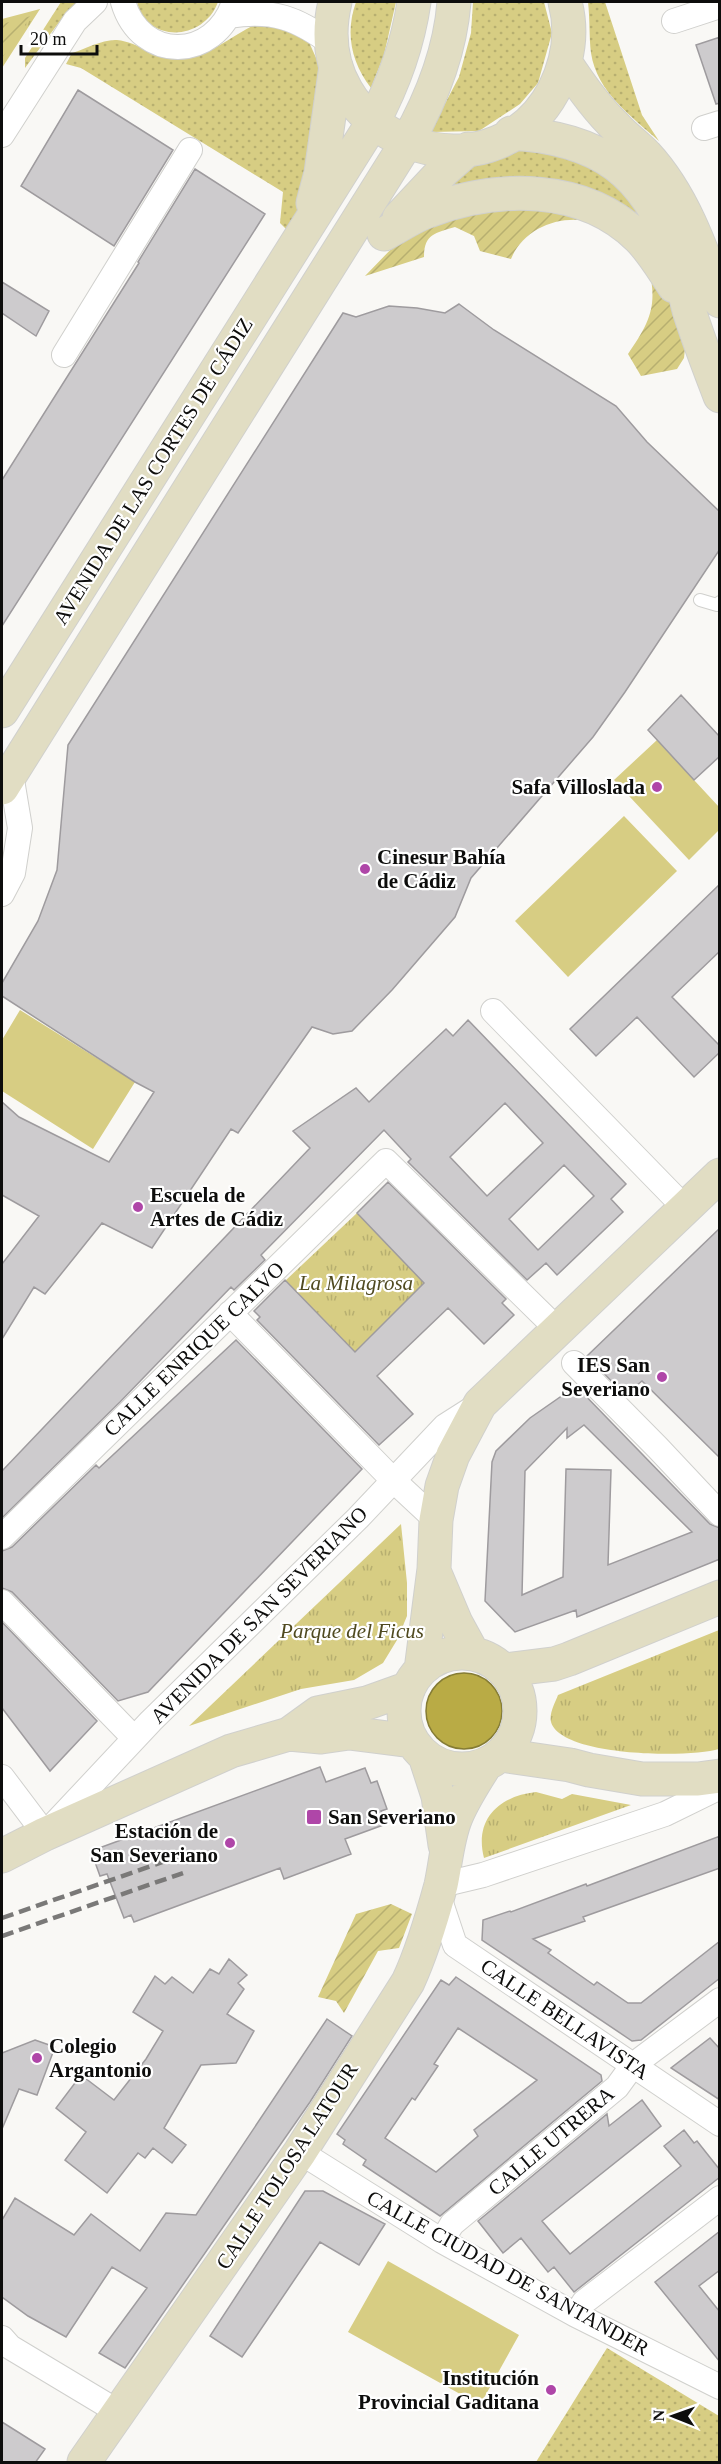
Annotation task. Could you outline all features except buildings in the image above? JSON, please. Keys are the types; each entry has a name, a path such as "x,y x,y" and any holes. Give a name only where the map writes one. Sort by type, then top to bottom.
{"main road":[{"name":"AVENIDA DE LAS CORTES DE CÁDIZ","path":"304,230 321,173 334,55 332,18 335,2"},
{"name":"AVENIDA DE LAS CORTES DE CÁDIZ","path":"2,711 373,122 401,55 414,2"},
{"name":"AVENIDA DE LAS CORTES DE CÁDIZ","path":"4,777 303,311 426,110 451,32 454,2"},
{"path":"334,55 354,103 373,122 407,142 435,149 468,149 491,144 531,119 543,106 556,84 565,62 569,29 565,2"},
{"path":"565,62 614,126 646,155 665,180 690,223 720,301"},
{"path":"511,133 566,140 590,149 628,174 642,188 658,214 674,249 688,309 720,396"},
{"name":"AVENIDA DE LAS CORTES DE CÁDIZ","path":"303,311 384,234 444,170 468,149"},
{"path":"384,234 426,212 488,194 545,194 579,202 610,217 638,238 656,259 688,309"},
{"path":"720,1175 480,1404 453,1455 442,1486 436,1520 434,1569 415,1679 404,1709 405,1725 419,1748 441,1765 460,1769 493,1760 570,1764 589,1770 642,1779 698,1779 720,1776"},
{"path":"434,1569 456,1623 473,1654"},
{"path":"504,1670 554,1664 581,1655 720,1597"},
{"path":"2,1856 45,1834 231,1751 289,1734 318,1713 367,1703 415,1679 434,1660 453,1653 473,1654 491,1660 504,1670 518,1693 519,1724 513,1739 493,1760"},
{"path":"289,1734 321,1737 349,1733 419,1748"},
{"name":"CALLE TOLOSA LATOUR","path":"419,1748 438,1796 446,1848"},
{"name":"CALLE TOLOSA LATOUR","path":"84,2463 300,2152 408,1982 418,1960 439,1889 446,1848 464,1800 493,1760"}],"street":[{"path":"2,135 75,21 95,2"},
{"path":"123,2 126,14 135,28 150,40 167,46 186,47 203,42 218,31 231,9 274,14 293,20 314,30 334,55"},
{"path":"674,21 720,6"},
{"path":"64,355 190,150"},
{"name":"AVENIDA DE LAS CORTES DE CÁDIZ","path":"2,894 14,873 20,828 4,777"},
{"path":"493,1011 685,1208"},
{"name":"CALLE ENRIQUE CALVO","path":"2,1537 386,1161 558,1330"},
{"path":"230,1313 393,1480 436,1520"},
{"path":"574,1363 720,1514"},
{"name":"AVENIDA DE SAN SEVERIANO","path":"45,1834 134,1738 350,1526 445,1426 480,1404"},
{"path":"2,1602 134,1738"},
{"path":"2,1777 45,1834"},
{"path":"439,1889 665,1814 720,1787"},
{"name":"CALLE BELLAVISTA","path":"439,1889 455,1945 720,2124"},
{"name":"CALLE UTRERA","path":"442,2241 452,2224 616,2086 633,2065 720,2000"},
{"name":"CALLE CIUDAD DE SANTANDER","path":"300,2152 442,2241 576,2315 720,2387"},
{"path":"576,2315 584,2302 720,2198"},
{"path":"2,2338 10,2347 120,2414"}],"lane":[{"path":"700,600 717,605 720,602"}],"green space":[{"path":"61,2 79,2 66,13 25,68 25,58"},
{"path":"137,2 218,2 211,15 201,24 189,30 176,32 163,31 152,25 143,16"},
{"path":"356,2 396,2 384,55 371,88 359,68 352,47 351,25"},
{"path":"473,2 544,2 552,33 538,83 520,104 479,131 430,132 459,77 471,33"},
{"path":"588,2 605,2 642,115 659,141 617,102 600,80 591,53"},
{"path":"40,9 2,68 2,19"},
{"path":"31,16 2,58 2,24"},
{"path":"258,23 281,24 308,40 322,71 305,195 288,231 280,223 283,192 81,68 66,64 72,53 112,40 125,41 171,59 190,58 210,50"},
{"path":"514,150 545,153 586,163 615,182 667,252 640,222 433,201 454,176 483,159"},
{"path":"552,204 580,220 548,224 530,234 522,241 511,259 480,251 474,236 455,227 432,236 426,243 424,257 365,276 395,245 445,215"},
{"path":"649,269 661,278 686,339 684,358 677,369 641,376 628,354 650,314 652,282"},
{"path":"657,740 719,807 719,830 689,860 614,780"},
{"path":"624,816 677,871 568,977 515,921"},
{"path":"20,1010 135,1082 93,1149 2,1091 2,1040"},
{"name":"La Milagrosa","path":"357,1213 424,1283 355,1352 285,1281"},
{"name":"Parque del Ficus","path":"401,1524 407,1583 407,1616 397,1640 383,1663 354,1680 301,1689 189,1726"},
{"path":"719,1630 719,1749 682,1754 656,1754 601,1748 577,1742 560,1734 551,1722 558,1695"},
{"path":"536,1792 562,1799 572,1794 631,1805 484,1858 483,1832 492,1812 511,1799"},
{"path":"391,1904 412,1914 399,1948 378,1951 344,2013 336,2001 318,1997 356,1914"},
{"path":"388,2261 519,2335 480,2405 348,2332"},
{"path":"607,2348 719,2416 719,2462 536,2462"}],"shaded area":[{"path":"457,1673 471,1673 485,1679 496,1690 502,1704 499,1726 491,1738 471,1749 457,1749 443,1743 432,1732 426,1718 426,1704 432,1690 443,1679"}],"railway":[{"path":"2,1918 177,1857"},
{"path":"2,1936 183,1873"}],"place":[{"name":"Safa Villoslada","path":"657,787"},
{"name":"Cinesur Bahía de Cádiz","path":"365,869"},
{"name":"Escuela de Artes de Cádiz","path":"138,1207"},
{"name":"IES San Severiano","path":"662,1377"},
{"name":"San Severiano","path":"314,1817"},
{"name":"Estación de San Severiano","path":"230,1843"},
{"name":"Colegio Argantonio","path":"37,2058"},
{"name":"Institución Provincial Gaditana","path":"551,2390"}]}
